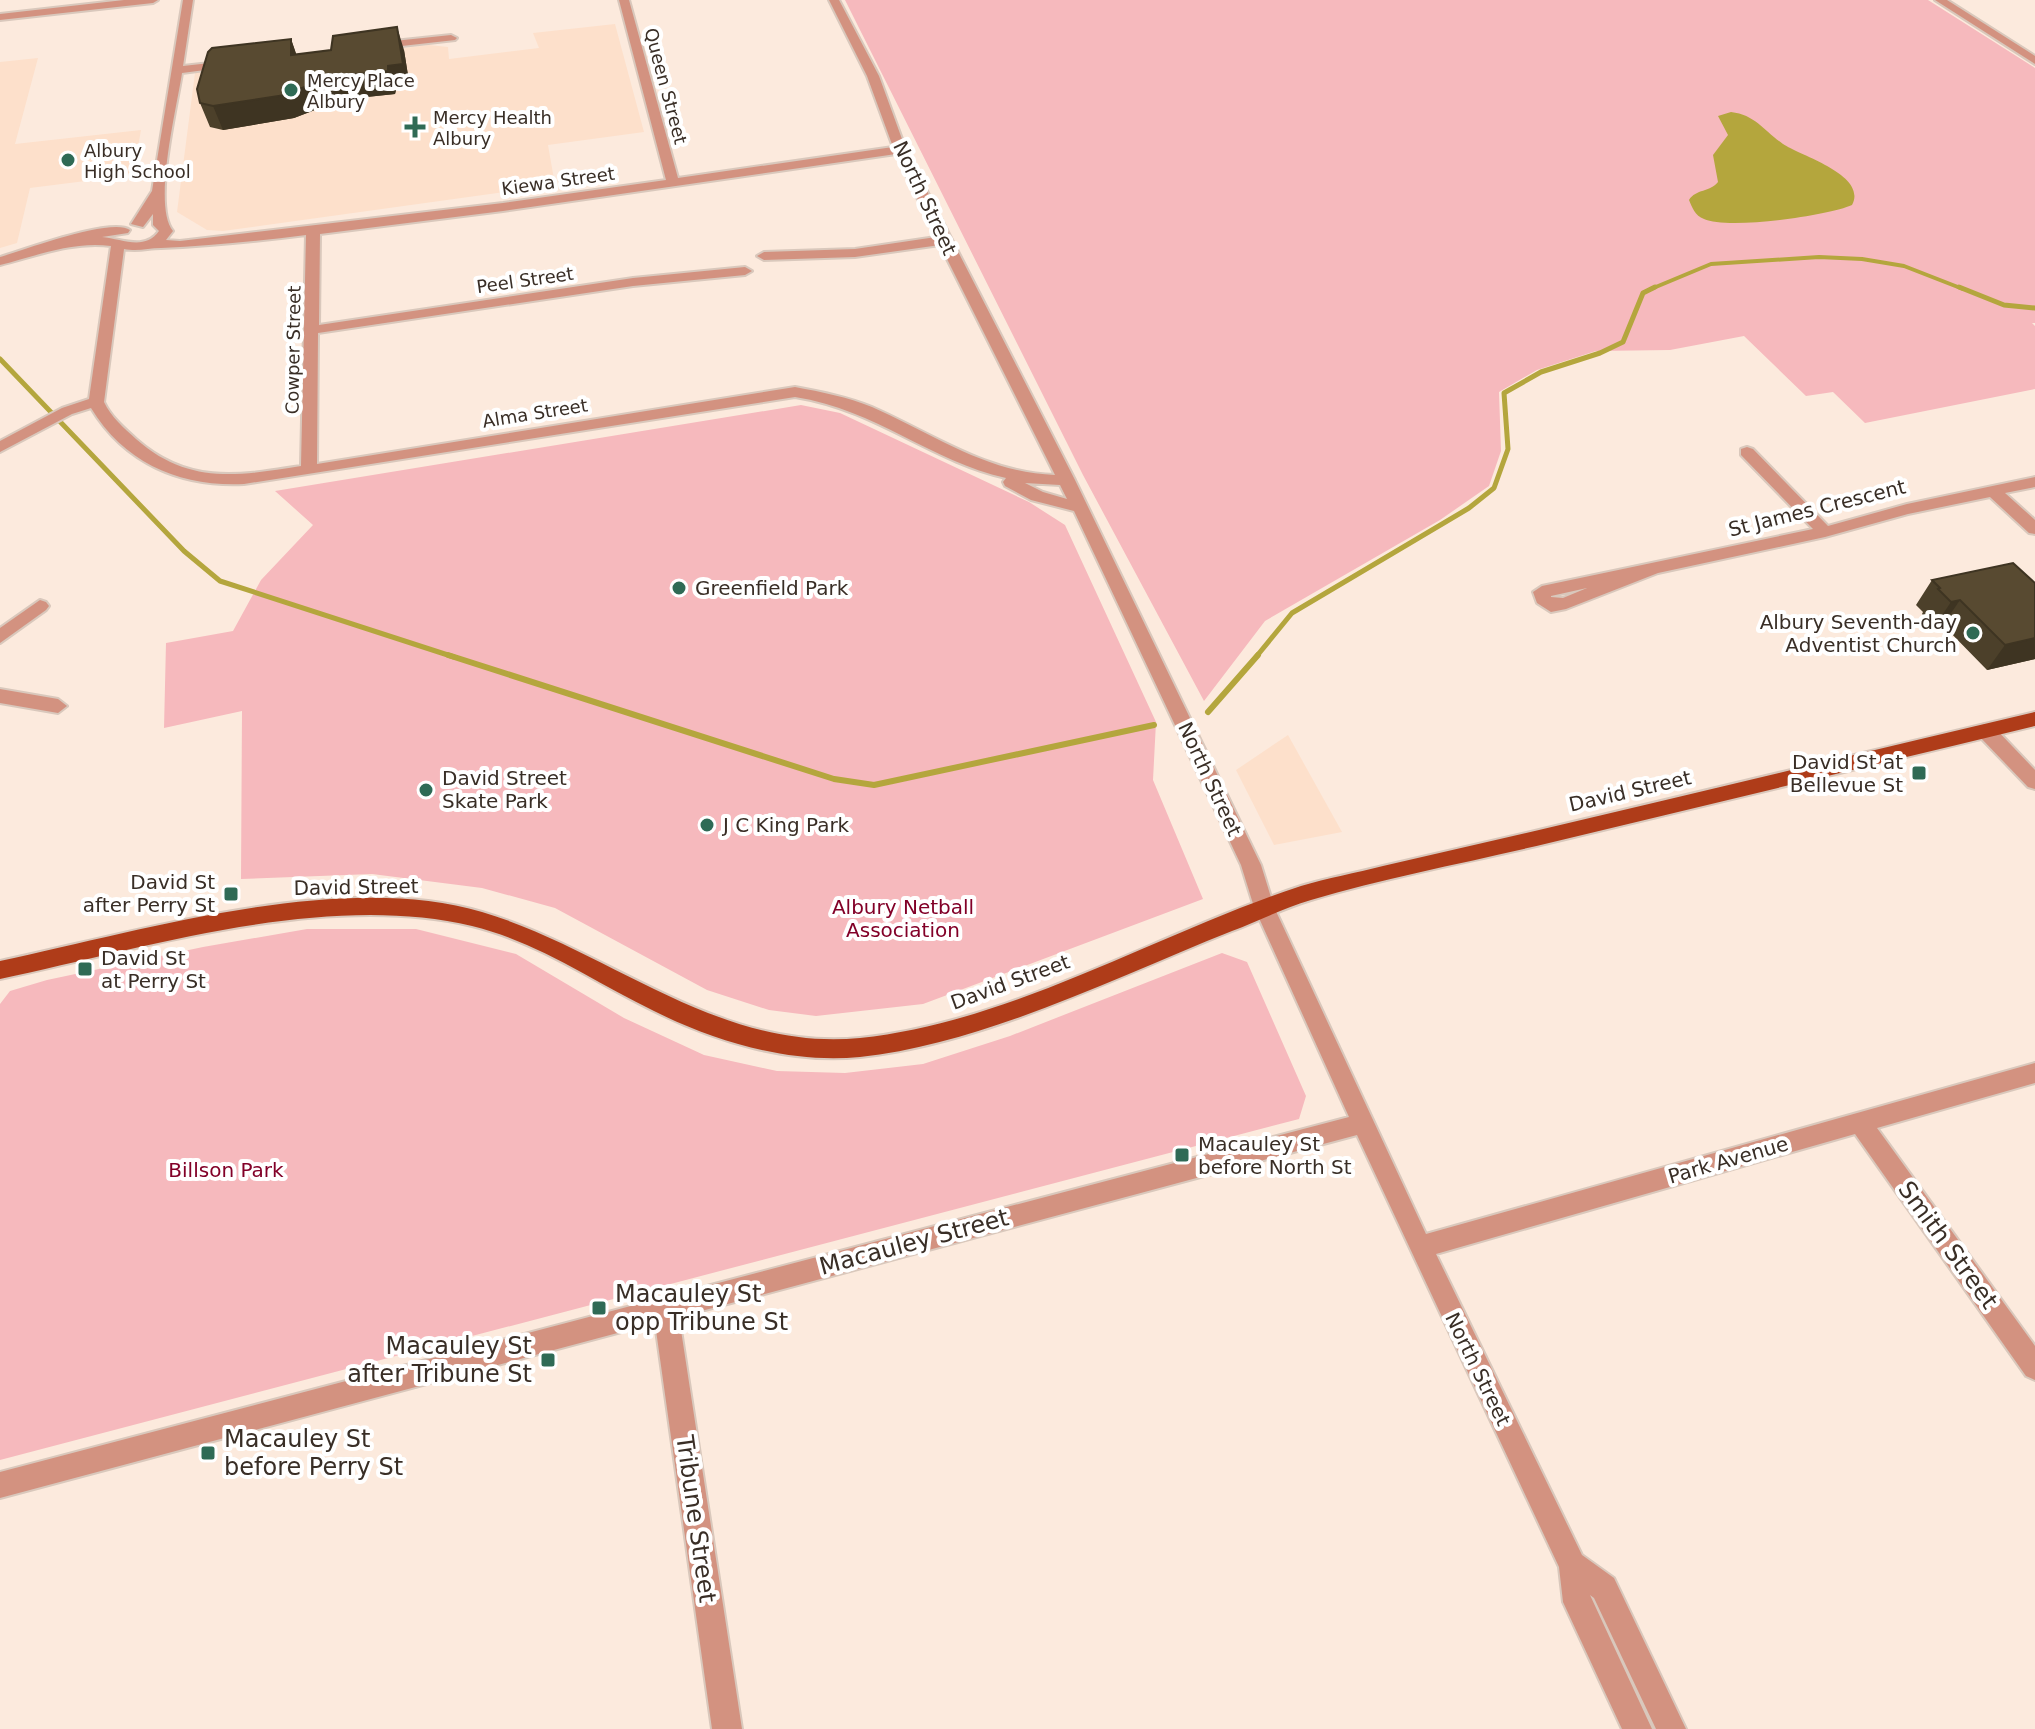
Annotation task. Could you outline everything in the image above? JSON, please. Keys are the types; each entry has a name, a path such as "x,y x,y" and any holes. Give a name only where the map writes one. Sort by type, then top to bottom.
{"main road":[{"name":"David Street","path":"0,970 259,915 331,907 427,909 478,919 522,935 593,966 662,1005 714,1027 768,1042 832,1049 863,1047 927,1036 1003,1013 1264,907 1320,889 2035,719"}],"street":[{"path":"0,17 153,0"},
{"path":"0,447 67,411 96,402 114,284 114,260 119,239 138,224 150,209 158,191 188,0"},
{"name":"Queen Street","path":"624,0 673,182"},
{"name":"North Street","path":"835,0 873,76 900,150 1067,480 1251,865 1264,907 1420,1247 1572,1565 1577,1602 1637,1729"},
{"path":"1940,0 2035,61"},
{"path":"356,49 451,38"},
{"path":"177,70 238,62"},
{"name":"Kiewa Street","path":"154,243 221,242 900,150"},
{"path":"114,284 138,248 154,243 163,228 158,191"},
{"name":"Kiewa Street","path":"138,224 221,242"},
{"name":"Cowper Street","path":"309,470 313,230"},
{"path":"0,261 88,240 119,239 138,248"},
{"path":"764,256 855,253 944,240"},
{"name":"Peel Street","path":"311,330 644,281 745,271"},
{"name":"Alma Street","path":"96,402 100,412 143,456 178,474 206,480 234,480 795,392 830,396 845,402 995,471 1037,496 1080,508"},
{"path":"1747,452 1825,532"},
{"name":"Alma Street","path":"995,471 1036,481 1067,480"},
{"name":"St James Crescent","path":"1542,592 1543,599 1551,606 1652,569 1864,524 1907,509 2035,482"},
{"path":"1993,491 2035,529"},
{"path":"0,637 40,606"},
{"path":"0,696 58,706"},
{"path":"1986,731 2035,782"},
{"name":"Park Avenue","path":"1420,1247 2035,1073"},
{"name":"Smith Street","path":"1860,1122 2035,1367"},
{"name":"Macauley Street","path":"0,1485 1364,1123"},
{"name":"Tribune Street","path":"665,1309 727,1729"},
{"name":"North Street","path":"1572,1565 1604,1588 1671,1729"}],"shaded area":[{"name":"Mercy Health Albury","path":"615,24 644,132 548,145 555,185 223,231 207,230 177,212 195,73 429,45 448,47 449,59 539,48 533,33"},
{"name":"Albury High School","path":"38,58 15,144 141,130 133,175 30,188 17,243 0,248 0,62"},
{"path":"1731,112 1753,120 1783,144 1842,176 1854,194 1852,205 1801,217 1755,222 1716,222 1698,216 1689,200 1718,182 1713,155 1728,135 1718,116"},
{"path":"1288,735 1342,832 1274,845 1236,770"}],"green space":[{"path":"845,0 1928,0 2035,68 2035,323 2032,323 2035,326 2035,389 1865,423 1833,392 1806,396 1744,336 1670,350 1596,351 1537,370 1499,392 1501,451 1489,486 1440,520 1265,621 1204,701 1083,475"},
{"name":"Albury Netball Association","path":"801,405 840,413 1029,502 1065,525 1156,722 1153,780 1203,899 923,1004 816,1016 769,1010 707,990 555,908 482,888 372,874 241,879 242,711 164,728 166,643 233,631 261,580 313,525 275,491"},
{"name":"Billson Park","path":"307,929 416,929 516,954 624,1018 704,1055 777,1071 845,1073 923,1064 1010,1036 1222,953 1247,962 1306,1096 1299,1119 0,1460 0,1004 10,991 47,980"}],"building":[{"path":"397,27 403,64 388,66 388,71 349,75 349,80 312,84 285,95 213,106 200,103 197,89 212,48 291,39 291,55 331,50 333,36"},
{"path":"2013,563 2035,583 2035,638 2005,645 1960,600 1951,602 1932,580"}],"waterway":[{"path":"1651,289 1711,264 1819,257 1862,259 1904,266 1963,289"},
{"path":"1651,289 1655,287"},
{"path":"1959,287 2004,305 2035,308"},
{"path":"1256,657 1292,613 1469,508 1494,488 1508,449 1504,393 1541,372 1600,353 1623,342 1643,293 1651,289"},
{"path":"0,359 184,551 220,581 454,657"},
{"path":"448,655 834,779 874,785 1154,725"},
{"path":"1208,712 1258,655"}],"place":[{"name":"Mercy Place Albury","path":"291,90"},
{"name":"Mercy Health Albury","path":"415,127"},
{"name":"Albury High School","path":"68,160"},
{"name":"Greenfield Park","path":"679,588"},
{"name":"Albury Seventh-day Adventist Church","path":"1973,633"},
{"name":"David St at Bellevue St","path":"1919,773"},
{"name":"David Street Skate Park","path":"426,790"},
{"name":"J C King Park","path":"707,825"},
{"name":"David St after Perry St","path":"231,894"},
{"name":"David St at Perry St","path":"85,969"},
{"name":"Macauley St before North St","path":"1182,1155"},
{"name":"Macauley St opp Tribune St","path":"599,1308"},
{"name":"Macauley St after Tribune St","path":"548,1360"},
{"name":"Macauley St before Perry St","path":"208,1453"}]}
